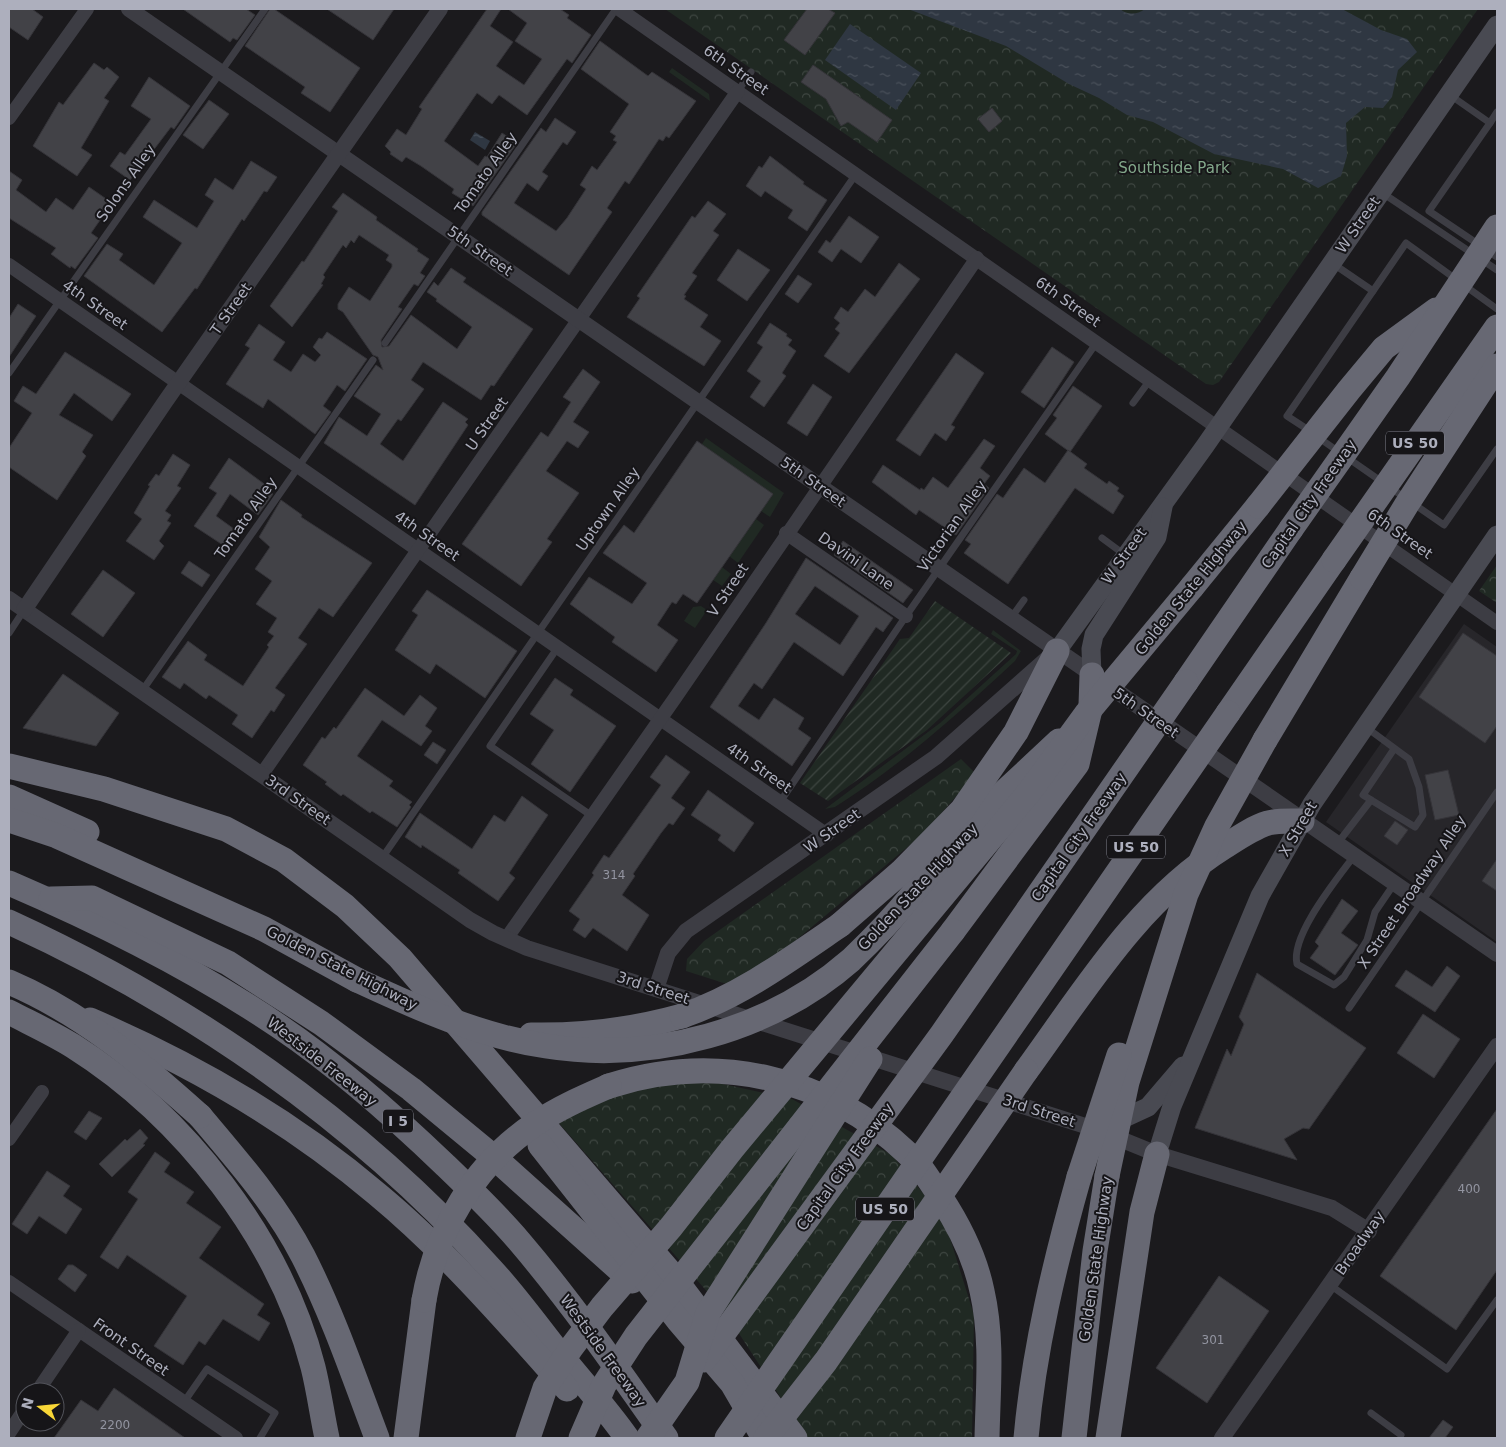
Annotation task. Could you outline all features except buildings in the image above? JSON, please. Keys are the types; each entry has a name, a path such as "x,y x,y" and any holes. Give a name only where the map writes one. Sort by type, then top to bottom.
{"highway":[{"name":"Capital City Freeway","path":"648,1438 942,1034 1454,296 1497,227"},
{"name":"Golden State Highway","path":"9,820 57,836 264,929 357,980 426,1011 504,1037 555,1048 616,1051 644,1049 685,1042 726,1030 794,999 850,961 884,928 1000,796 1088,714 1384,348 1454,296"},
{"name":"US 50","path":"727,1438 1497,327"},
{"name":"Golden State Highway","path":"1074,1438 1095,1251 1107,1176 1127,1082 1186,894 1218,826 1265,740 1362,578 1497,366"},
{"path":"479,1029 522,1034 566,1035 610,1032 682,1016 710,1007 759,980 840,925 901,872 962,810 1016,732 1057,650"},
{"path":"581,1438 604,1386 636,1336 953,931 1077,764 1091,705 1092,675"},
{"path":"528,1438 545,1388 571,1348 602,1307 671,1227 732,1149 1030,791 1088,714"},
{"path":"9,766 104,789 226,829 311,879 346,906 400,958 668,1270 794,1438"},
{"path":"9,797 197,882 264,929"},
{"path":"204,823 223,838 251,852 304,888 366,944 542,1148 678,1320 732,1383 765,1438 826,1361 1026,1071 1116,946 1157,898 1205,859 1252,830 1269,823 1302,821"},
{"name":"Westside Freeway","path":"9,883 47,899 182,967 280,1028 415,1136 518,1240 590,1330 666,1438"},
{"path":"1026,1438 1029,1404 1054,1266 1084,1159 1135,1008 1186,894"},
{"path":"47,899 92,898 228,963 322,1023 411,1089 490,1154 678,1320"},
{"name":"I 5","path":"9,922 78,954 179,1010 274,1074 365,1146 441,1216 492,1270 627,1438"},
{"path":"687,1382 708,1313 953,931"},
{"path":"9,982 92,1026 135,1058 200,1116 256,1182 302,1255 338,1333 377,1438"},
{"path":"9,992 68,1011 148,1045 228,1088 305,1137 377,1193 438,1250 498,1312 569,1392 606,1438"},
{"path":"9,1012 72,1046 139,1094 197,1152 240,1210 285,1289 313,1366 327,1438"},
{"path":"406,1438 428,1276 442,1238 459,1204 484,1170 508,1145 528,1129 569,1104 609,1086 669,1071 694,1070 731,1070 767,1076 802,1088 860,1115 909,1154 959,1226 973,1258 982,1291 988,1340 988,1438"},
{"path":"1108,1438 1142,1212 1157,1154"}],"main road":[{"name":"W Street","path":"1057,650 1218,427 1497,25"},
{"path":"1092,675 1094,635 1157,537 1164,500"},
{"name":"X Street","path":"1157,1154 1172,1106 1260,896 1302,821 1497,535"},
{"path":"1098,1130 1148,1107 1194,1054"}],"street":[{"path":"9,118 87,9"},
{"name":"5th Street","path":"129,9 1497,954"},
{"name":"T Street","path":"24,610 179,383 440,9"},
{"name":"6th Street","path":"618,9 1497,623"},
{"name":"U Street","path":"262,774 738,92"},
{"name":"V Street","path":"506,939 661,719 786,533 976,258"},
{"name":"4th Street","path":"9,265 827,835"},
{"name":"Davini Lane","path":"786,533 906,616"},
{"name":"3rd Street","path":"9,599 479,926 506,939 527,948 1098,1130 1157,1154 1332,1208 1369,1231"},
{"name":"W Street","path":"656,989 668,953 678,938 936,757 1057,650"},
{"name":"Broadway","path":"1222,1438 1497,1046"},
{"path":"9,1139 42,1092"},
{"name":"Front Street","path":"9,1282 236,1438"},
{"path":"44,1382 78,1330"}],"lane":[{"name":"Solons Alley","path":"9,373 265,9"},
{"name":"Tomato Alley","path":"385,343 618,9"},
{"path":"738,92 751,72"},
{"path":"1448,94 1490,123"},
{"path":"1497,112 1429,211 1497,258"},
{"name":"Uptown Alley","path":"382,858 856,174"},
{"path":"1381,192 1497,270"},
{"path":"1497,309 1406,243 1287,416 1444,525 1497,449"},
{"path":"1332,263 1373,291"},
{"name":"Victorian Alley","path":"780,802 906,616 1097,342"},
{"name":"Tomato Alley","path":"142,691 373,360"},
{"path":"1133,403 1150,380"},
{"path":"1102,538 1125,555"},
{"path":"1011,619 1024,600"},
{"path":"9,633 24,610"},
{"path":"558,647 490,746 592,816"},
{"path":"1365,726 1408,759 1419,787 1423,815 1415,827 1363,795 1394,749"},
{"name":"X Street Broadway Alley","path":"1349,1008 1497,792"},
{"path":"1336,844 1371,800"},
{"path":"1354,856 1315,909 1294,954 1297,964 1334,985 1344,977 1367,940 1375,912 1394,883"},
{"path":"1330,1285 1447,1369 1497,1300"},
{"path":"184,1402 207,1369 275,1413 260,1438"},
{"path":"1371,1413 1400,1435"}],"shaded area":[{"path":"1464,624 1497,647 1497,942 1326,822"}],"green space":[{"name":"Southside Park","path":"665,9 1478,9 1219,382 1213,385 1206,384"},
{"path":"672,68 709,94 710,101 669,72"},
{"path":"706,438 784,493 770,517 761,511 702,444"},
{"path":"756,519 764,525 738,563 729,556"},
{"path":"1497,565 1497,603 1479,591"},
{"path":"722,567 731,574 722,586 713,580"},
{"path":"935,601 1011,653 927,730 828,801 800,783 900,639 909,638"},
{"path":"701,606 707,610 695,628 684,621 693,607"},
{"path":"993,630 1021,651 1015,661 950,719 883,774 835,807 825,809 940,723 1016,654 1017,651 991,634"},
{"path":"961,759 976,774 922,835 777,956 730,985 686,971 687,959 704,941"},
{"path":"714,1082 792,1099 892,1155 944,1219 974,1315 972,1438 807,1438 725,1312 558,1122 637,1086"}],"water":[{"path":"908,9 1120,9 1132,14 1145,9 1342,9 1381,30 1407,39 1417,52 1398,70 1392,97 1383,108 1365,107 1346,123 1347,156 1341,176 1318,188 1283,169 1214,154 1153,122 1127,115 1099,98 1069,84 1006,46"},
{"path":"850,24 921,73 896,110 825,60"},
{"path":"475,132 490,141 485,150 470,140"}]}
